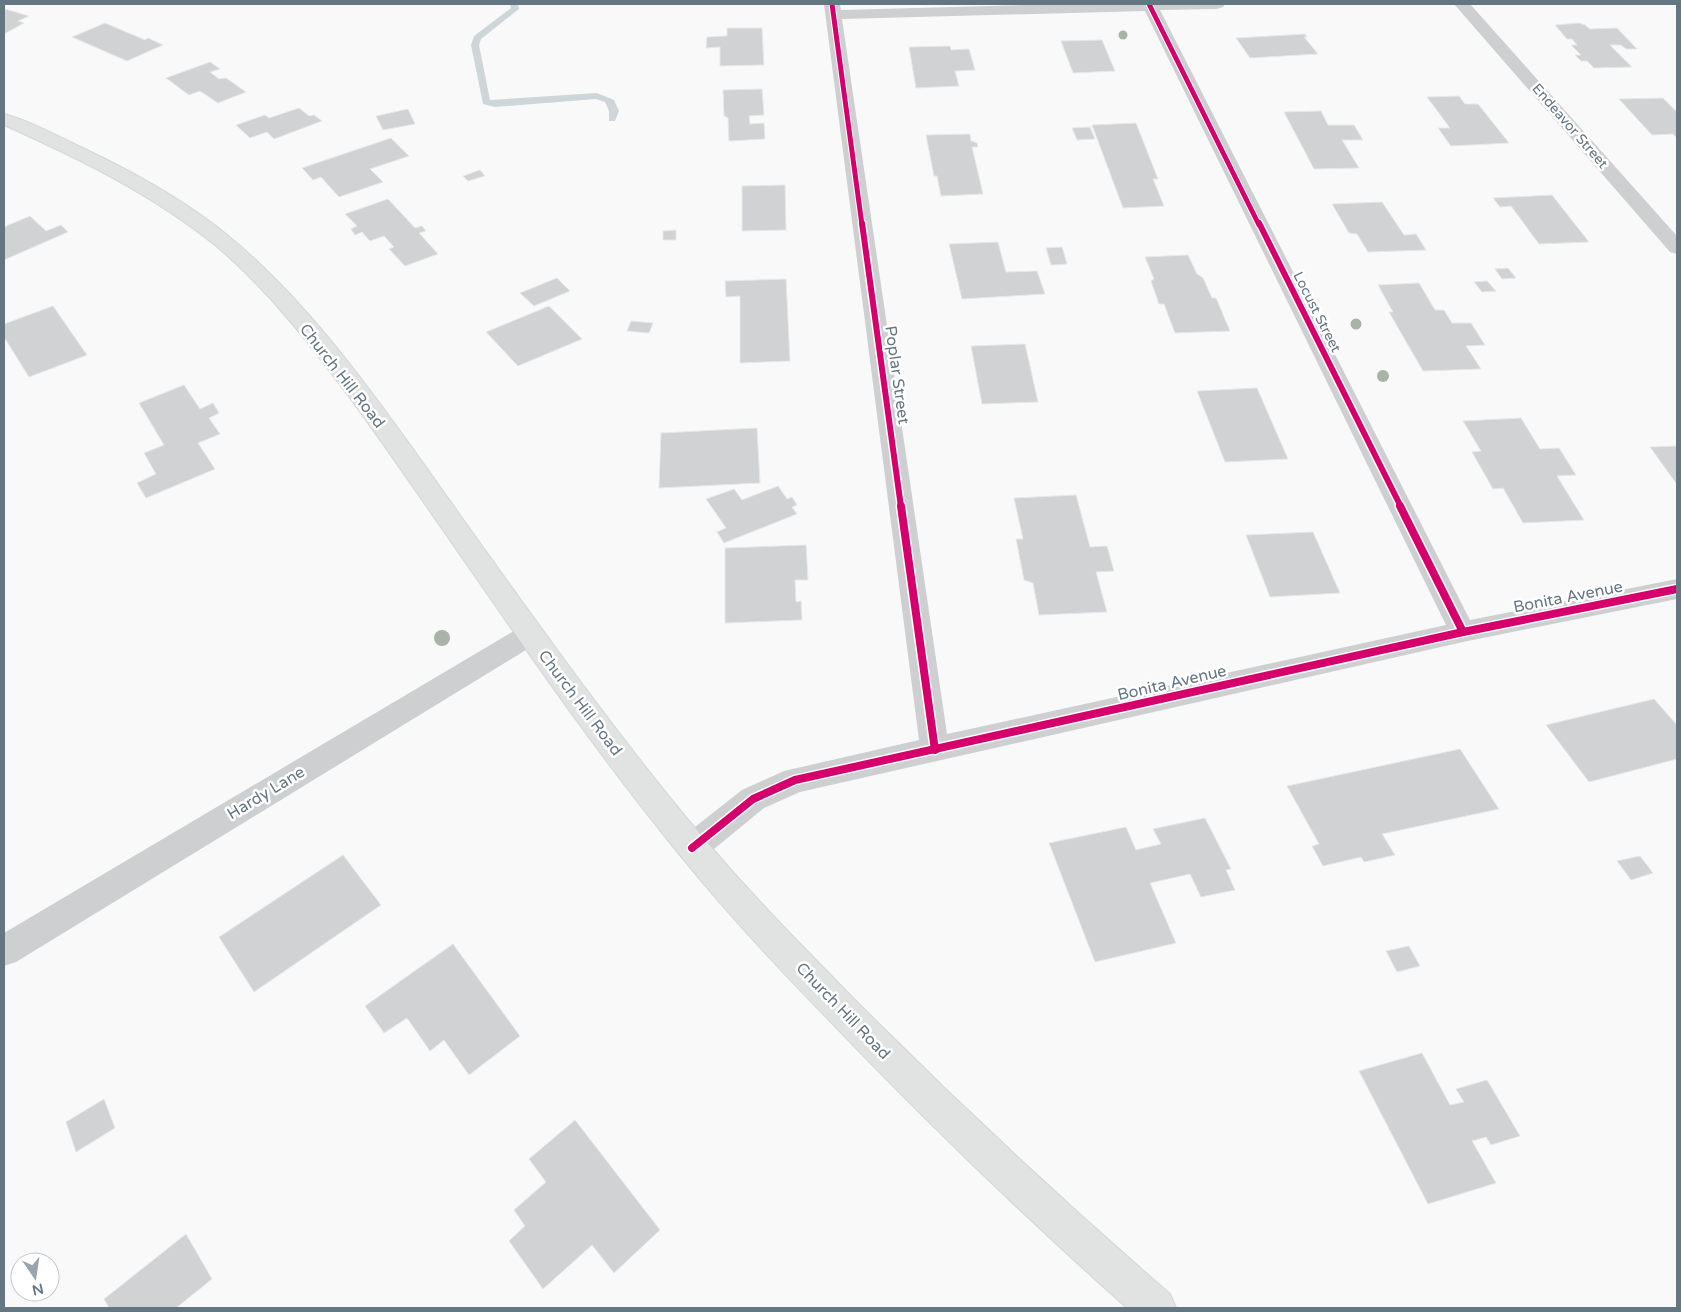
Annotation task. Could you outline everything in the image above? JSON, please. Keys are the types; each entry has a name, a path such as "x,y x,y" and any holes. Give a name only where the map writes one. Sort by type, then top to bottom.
{"main road":[{"name":"Church Hill Road","path":"4,119 65,146 152,191 224,242 266,282 327,351 424,484 529,635 601,734 692,848 788,954 919,1090 1093,1253 1156,1308"}],"street":[{"path":"832,9 1217,4"},
{"name":"Endeavor Street","path":"1462,4 1677,248"},
{"name":"Locust Street","path":"1149,5 1463,632"},
{"name":"Poplar Street","path":"832,9 936,750"},
{"name":"Bonita Avenue","path":"692,848 753,799 795,780 1463,632 1677,589"},
{"name":"Hardy Lane","path":"4,951 529,635"}],"building":[{"path":"5,9 29,16 18,21 24,23 4,34"},
{"path":"105,23 145,40 148,38 163,45 127,61 72,37"},
{"path":"1579,23 1590,29 1617,28 1637,49 1626,49 1621,45 1610,45 1632,67 1594,68 1587,61 1581,61 1575,55 1581,55 1571,45 1577,45 1572,39 1567,39 1555,25"},
{"path":"727,28 762,28 764,65 720,66 720,47 706,48 707,37 727,36"},
{"path":"1305,34 1307,37 1304,37 1318,54 1250,58 1236,38"},
{"path":"1102,40 1115,71 1073,73 1061,41"},
{"path":"950,46 951,50 969,49 975,70 955,71 959,86 916,88 909,47"},
{"path":"210,62 220,69 210,72 219,79 226,78 246,92 218,103 200,91 189,95 166,78"},
{"path":"762,89 764,115 749,116 750,124 764,123 765,139 729,141 728,118 724,116 723,90"},
{"path":"1459,96 1465,104 1478,104 1509,143 1451,146 1438,128 1450,128 1427,97"},
{"path":"1663,98 1677,112 1677,138 1673,134 1652,135 1619,99"},
{"path":"299,108 309,116 314,115 322,121 274,139 267,132 250,138 236,125 265,115 269,118"},
{"path":"408,109 415,124 383,130 376,116"},
{"path":"1321,111 1328,125 1354,125 1363,140 1342,140 1359,168 1314,169 1284,112"},
{"path":"1136,123 1158,179 1153,179 1164,206 1123,208 1092,125"},
{"path":"1090,127 1095,139 1077,140 1072,128"},
{"path":"970,134 971,141 977,143 978,147 972,147 983,194 941,196 937,176 934,176 926,135"},
{"path":"391,138 409,156 370,169 383,182 339,197 321,177 313,180 302,168"},
{"path":"480,170 485,176 468,181 463,176"},
{"path":"785,185 786,230 742,231 742,186"},
{"path":"1552,195 1589,242 1539,244 1511,206 1500,207 1493,198"},
{"path":"388,199 415,228 422,226 426,231 419,233 438,254 405,266 389,249 394,247 384,236 370,241 362,232 355,235 351,229 357,226 345,214"},
{"path":"1382,202 1404,235 1416,234 1426,250 1368,252 1357,234 1349,233 1332,204"},
{"path":"30,216 46,231 61,225 68,232 4,260 4,227"},
{"path":"676,230 676,240 663,240 663,231"},
{"path":"998,242 1006,272 1037,271 1045,294 962,299 949,244"},
{"path":"1062,247 1067,264 1051,265 1046,248"},
{"path":"1188,255 1197,274 1203,278 1212,298 1216,298 1230,331 1175,333 1164,304 1159,304 1151,281 1154,279 1145,257"},
{"path":"1508,268 1516,278 1502,279 1495,269"},
{"path":"557,278 570,291 534,306 520,293"},
{"path":"786,279 790,361 740,363 740,296 726,297 725,281"},
{"path":"1487,281 1496,291 1482,292 1474,282"},
{"path":"1419,283 1435,310 1444,310 1452,323 1471,323 1485,345 1466,346 1481,369 1423,371 1389,312 1393,312 1378,285"},
{"path":"53,306 87,355 29,377 4,337 4,324"},
{"path":"549,306 582,339 518,366 486,332"},
{"path":"631,321 653,323 649,333 627,331"},
{"path":"1025,344 1038,402 982,404 971,346"},
{"path":"184,385 200,409 213,403 219,413 209,418 220,434 198,443 215,469 146,498 137,483 156,474 144,453 164,445 139,403"},
{"path":"1257,388 1288,459 1225,462 1197,391"},
{"path":"1521,418 1540,449 1559,448 1576,475 1557,476 1584,520 1523,523 1503,488 1493,489 1472,452 1481,451 1463,421"},
{"path":"757,428 760,483 659,488 661,433"},
{"path":"1677,446 1677,483 1676,483 1650,447"},
{"path":"778,486 787,499 792,497 797,505 792,507 797,514 724,543 717,532 726,528 706,499 734,489 742,500"},
{"path":"1076,495 1090,547 1107,546 1114,571 1096,572 1107,612 1039,615 1033,583 1024,580 1016,539 1023,539 1014,498"},
{"path":"1313,532 1340,593 1270,597 1246,535"},
{"path":"806,545 808,580 795,580 796,602 801,601 802,620 725,623 725,548"},
{"path":"1654,699 1677,725 1677,759 1589,782 1546,725"},
{"path":"1460,749 1499,809 1382,834 1395,855 1364,862 1361,857 1323,866 1312,846 1319,844 1287,786"},
{"path":"1205,818 1231,869 1226,870 1235,890 1201,897 1190,874 1150,883 1176,943 1095,962 1049,843 1126,827 1136,850 1161,844 1153,829"},
{"path":"343,855 381,905 254,992 219,937"},
{"path":"1640,856 1653,873 1631,880 1617,861"},
{"path":"453,944 520,1036 469,1075 444,1040 430,1051 407,1018 384,1033 365,1006"},
{"path":"1409,946 1420,966 1397,972 1386,951"},
{"path":"1422,1053 1450,1105 1464,1102 1456,1089 1487,1080 1520,1136 1491,1145 1486,1137 1472,1141 1496,1183 1428,1204 1359,1071"},
{"path":"104,1099 115,1128 76,1152 66,1122"},
{"path":"575,1120 660,1230 614,1273 592,1245 543,1289 509,1241 525,1226 514,1210 546,1182 529,1159"},
{"path":"186,1234 212,1279 176,1308 109,1308 104,1299"}],"waterway":[{"path":"514,4 515,9 477,38 475,45 486,102 495,104 597,96 609,100 614,111 612,119"}],"cycle path":[{"path":"832,4 935,750"},
{"path":"1149,4 1463,632"},
{"path":"692,848 753,799 795,780 1463,632 1677,589"}]}
